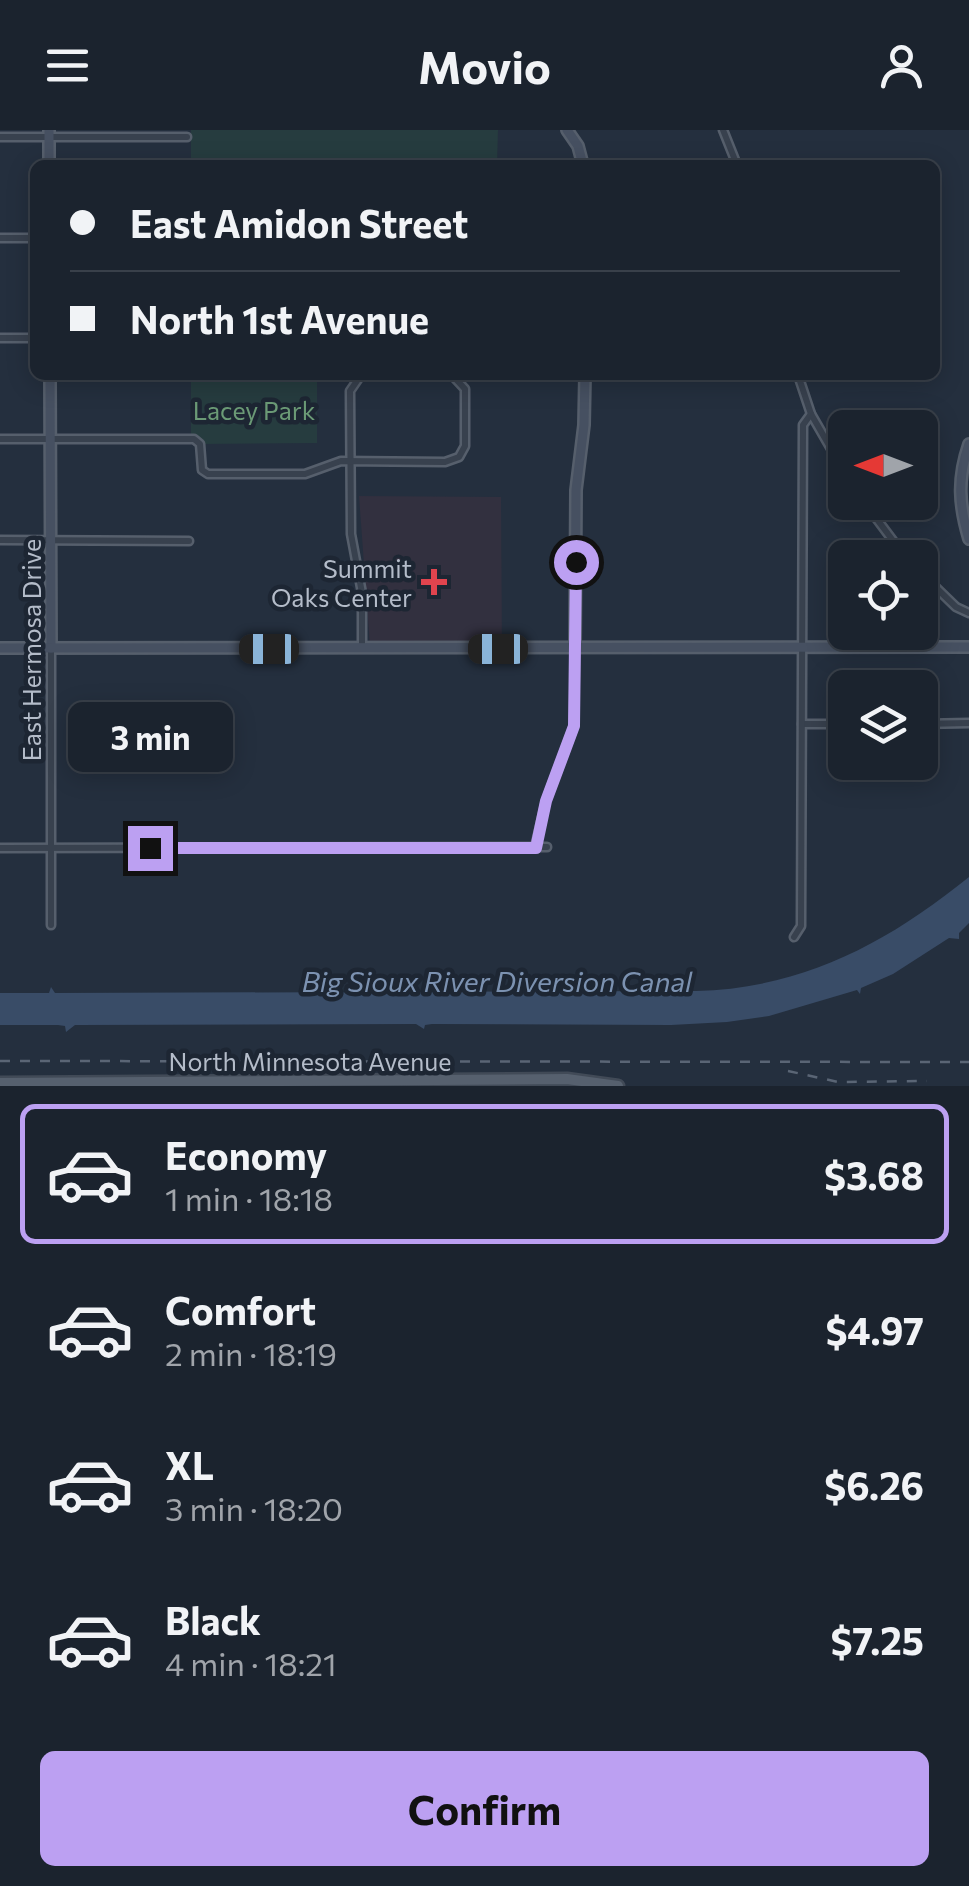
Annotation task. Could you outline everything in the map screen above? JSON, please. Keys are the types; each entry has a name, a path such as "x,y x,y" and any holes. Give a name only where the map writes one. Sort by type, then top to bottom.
{"main road":[{"path":"566,130 582,160"},
{"path":"49,134 49,160"},
{"name":"East Hermosa Drive","path":"50,380 51,648"},
{"path":"575,649 576,490 585,380"},
{"path":"969,444 959,492 969,540"},
{"path":"0,648 969,648"},
{"name":"North Minnesota Avenue","path":"0,1083 218,1080 406,1084 568,1079 618,1086"}],"street":[{"path":"722,130 735,160"},
{"path":"0,137 49,134 187,137"},
{"path":"0,238 30,238"},
{"path":"0,338 30,338"},
{"path":"357,380 350,390 350,534 362,594 362,649"},
{"path":"0,438 194,439 200,444 202,470 208,474 305,474 335,462 350,461 445,462 459,457 465,446 465,389 457,380"},
{"path":"800,380 811,414 828,444"},
{"path":"794,937 800,926 803,425 811,414"},
{"path":"0,540 189,541"},
{"path":"938,590 956,607 969,613"},
{"name":"East Hermosa Drive","path":"50,926 51,648"},
{"path":"536,848 546,801 574,726 575,649"},
{"path":"802,724 828,724"},
{"path":"938,724 969,724"},
{"path":"0,848 547,848"}],"shaded area":[{"name":"Summit Oaks Center","path":"359,496 501,497 502,646 370,646"}],"green space":[{"path":"191,130 498,130 497,160 191,160"},
{"name":"Lacey Park","path":"191,380 317,380 317,443 201,444 191,439"}],"water":[{"path":"969,877 969,923 959,933 959,939 949,938 893,974 861,988 860,994 857,990 769,1016 671,1025 432,1024 424,1029 416,1024 75,1025 66,1032 65,1026 58,1025 0,1025 0,993 49,993 51,987 55,993 735,988 773,981 842,958 907,922"}],"railway":[{"path":"0,1061 969,1062"},
{"path":"788,1071 838,1082 927,1081"}],"place":[{"name":"Summit Oaks Center","path":"434,582"}],"route":[{"path":"150,848 536,848 546,801 574,726 576,562"}],"water label":[{"name":"Big Sioux River Diversion Canal","path":"497,981"}]}
